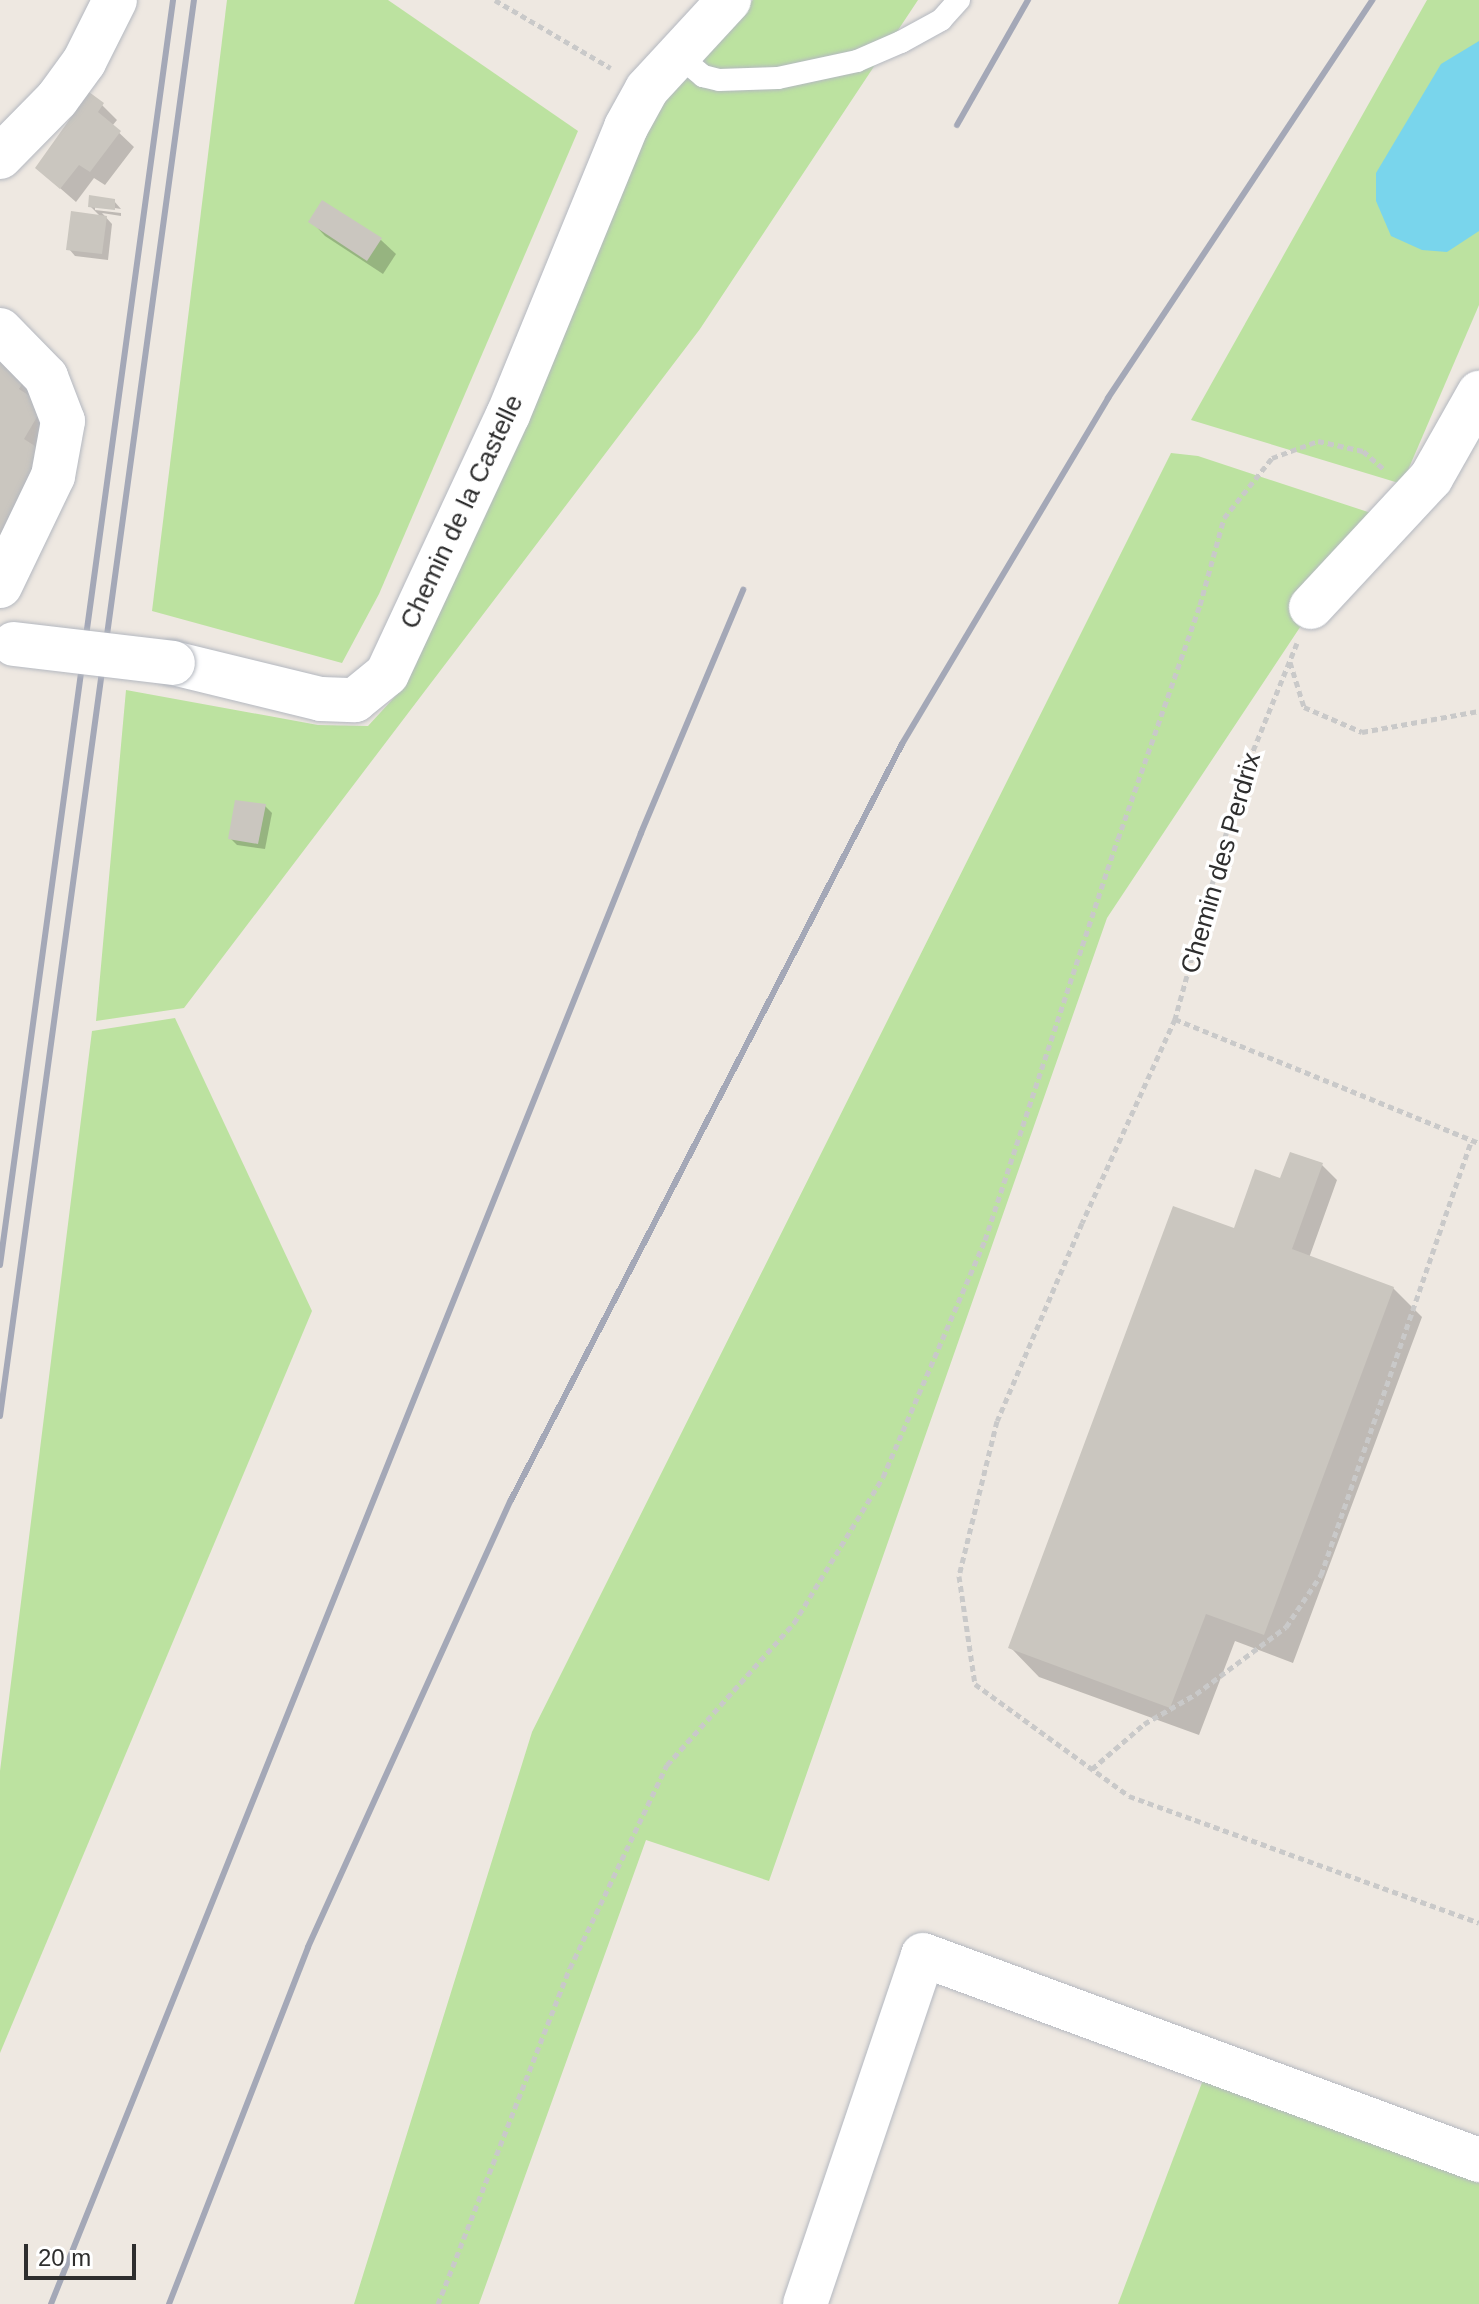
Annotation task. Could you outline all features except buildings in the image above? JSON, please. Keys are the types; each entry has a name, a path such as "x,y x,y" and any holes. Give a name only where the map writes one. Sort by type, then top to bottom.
{"street":[{"path":"0,157 57,99 84,62 115,0"},
{"name":"Chemin de la Castelle","path":"7,639 173,663 321,699 355,700 387,674 508,415 626,127 647,89 729,0"},
{"path":"0,330 46,377 63,421 53,476 0,586"},
{"path":"1311,607 1431,478 1479,393"},
{"path":"805,2304 923,1955 1479,2160"}],"lane":[{"path":"678,55 703,76 719,80 778,78 857,61 941,20 959,0"}],"path":[{"path":"495,0 647,89"},
{"path":"438,2304 570,1968 667,1765 794,1623 883,1477 985,1240 1118,839 1200,605 1224,518 1272,458 1318,441 1363,451 1415,495"},
{"name":"Chemin des Perdrix","path":"1311,607 1240,783 1175,1019 1082,1223 997,1421 959,1576 975,1684 1129,1796 1479,1923"},
{"path":"1289,661 1304,707 1362,732 1479,711"},
{"path":"1175,1019 1479,1143"},
{"path":"1092,1769 1144,1724 1196,1694 1286,1627 1321,1575 1472,1140"}],"green space":[{"path":"227,0 388,0 578,131 379,594 342,663 152,611"},
{"path":"753,0 918,0 700,329 184,1008 96,1021 126,690 318,725 368,726 403,688 643,125 675,83"},
{"path":"1427,0 1479,0 1479,305 1402,484 1191,420"},
{"path":"1171,453 1198,456 1371,513 1332,579 1107,918 769,1881 646,1840 479,2304 354,2304 532,1732"},
{"path":"175,1018 312,1311 0,2053 0,1771 92,1031"},
{"path":"1203,2080 1479,2183 1479,2304 1118,2304"}],"water":[{"path":"1479,41 1479,231 1447,252 1422,250 1391,236 1376,201 1376,173 1441,64"}],"railway":[{"path":"0,1265 173,0"},
{"path":"0,1416 194,0"},
{"path":"957,125 1028,0"},
{"path":"169,2304 308,1947 511,1500 902,744 1108,398 1372,0"},
{"path":"51,2304 641,833 743,590"}]}
